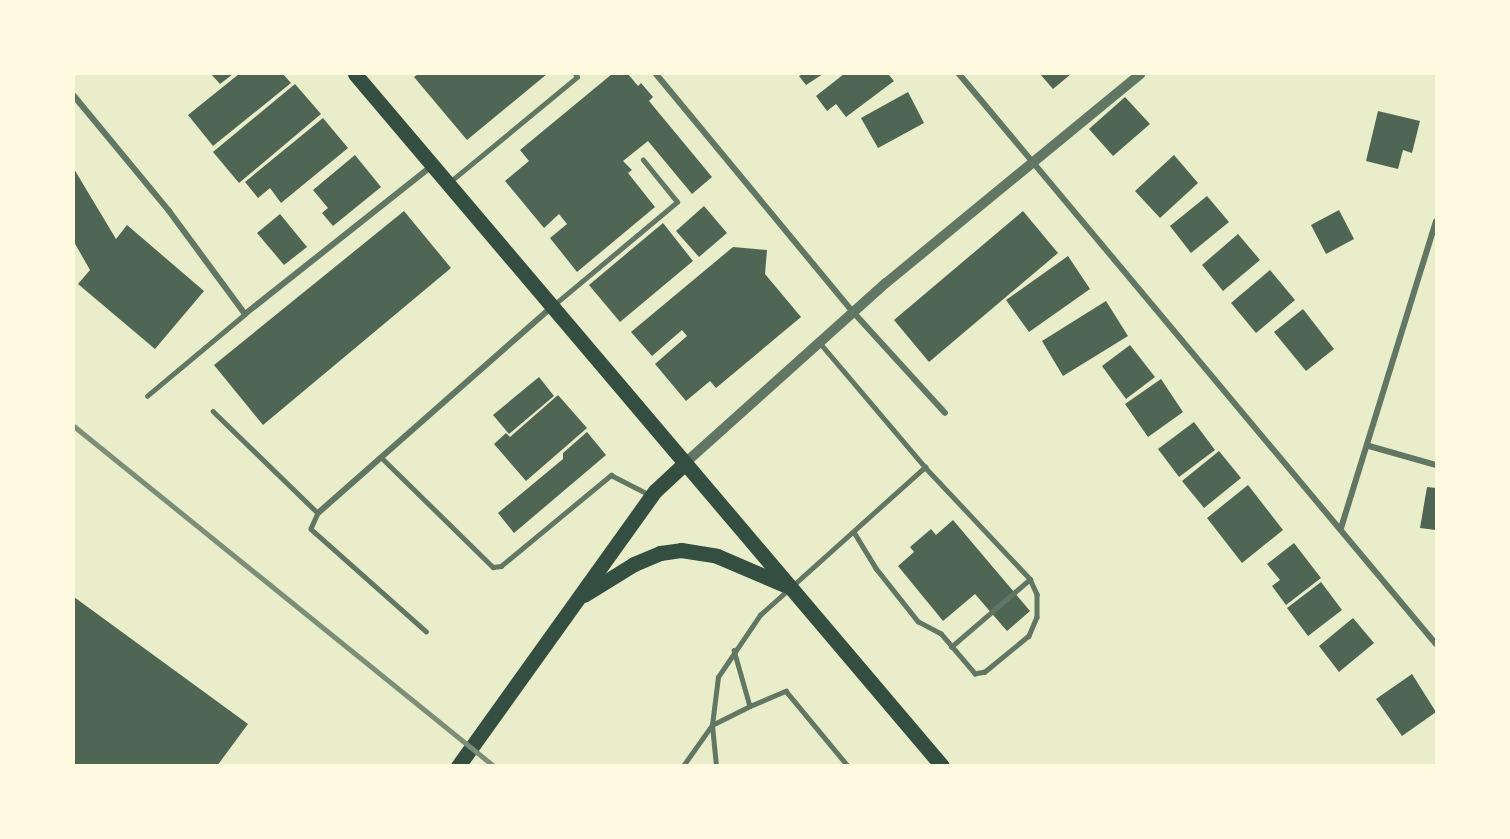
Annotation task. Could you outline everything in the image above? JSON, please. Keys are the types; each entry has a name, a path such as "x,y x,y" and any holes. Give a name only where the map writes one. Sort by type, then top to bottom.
{"main road":[{"path":"360,75 684,464 942,765"},
{"path":"458,765 652,496 684,464"},
{"path":"578,600 634,564 660,553 681,550 717,556 791,588"}],"street":[{"path":"656,74 854,313 945,413"},
{"path":"959,74 1437,644"},
{"path":"684,464 854,313 1140,74"},
{"path":"74,96 169,211 245,314 433,165"},
{"path":"1341,528 1369,446 1437,221"},
{"path":"318,513 552,306"},
{"path":"1369,446 1437,465"}],"lane":[{"path":"449,183 578,77 575,74"},
{"path":"552,306 677,202 643,160"},
{"path":"147,396 245,314"},
{"path":"820,343 925,467 1030,579 1037,594 1037,617 1029,636 985,672 975,674 941,634 918,622 876,569 854,533"},
{"path":"213,411 318,513 311,529 426,631"},
{"path":"381,458 494,567 501,566 611,475 652,496"},
{"path":"716,765 712,725 718,677 734,650 760,615 854,533 867,516 925,467"},
{"path":"951,647 1030,579"},
{"path":"734,650 750,706"},
{"path":"683,765 712,725 786,691 848,765"}],"building":[{"path":"211,74 233,74 220,84"},
{"path":"239,74 283,74 291,83 213,146 188,115"},
{"path":"418,74 547,74 467,140 414,77"},
{"path":"612,74 628,74 638,86 641,83 653,97 649,101 712,177 692,194 648,141 623,161 632,170 628,173 655,207 577,272 550,238 567,224 559,214 544,228 505,181 529,161 520,150"},
{"path":"823,74 806,85 799,76"},
{"path":"844,74 888,74 894,81 846,117 836,104 827,111 816,96"},
{"path":"1040,74 1071,74 1053,89"},
{"path":"295,84 321,114 239,183 213,152"},
{"path":"908,92 924,123 878,148 861,118"},
{"path":"1125,97 1150,124 1113,156 1089,129"},
{"path":"1378,111 1420,121 1412,153 1403,150 1398,169 1366,161"},
{"path":"323,118 348,148 281,203 270,188 258,198 245,182"},
{"path":"355,155 381,187 333,226 322,213 328,208 313,190"},
{"path":"1174,155 1198,183 1160,218 1135,191"},
{"path":"74,169 116,239 127,225 204,291 155,349 78,284 90,270 74,242"},
{"path":"1207,196 1229,222 1191,253 1170,226"},
{"path":"704,206 727,233 699,257 676,231"},
{"path":"1339,210 1354,239 1326,254 1311,225"},
{"path":"404,211 451,268 263,425 214,365"},
{"path":"1023,211 1058,253 929,362 894,320"},
{"path":"280,214 307,247 284,265 257,233"},
{"path":"663,223 693,261 620,322 589,285"},
{"path":"1238,234 1260,260 1223,291 1202,265"},
{"path":"733,247 767,250 765,274 801,317 716,388 710,381 686,401 655,364 687,336 682,330 652,356 631,332"},
{"path":"1068,256 1090,289 1029,332 1006,300"},
{"path":"1270,270 1295,300 1256,333 1231,303"},
{"path":"1106,301 1128,336 1063,376 1042,341"},
{"path":"1303,309 1334,349 1306,371 1274,332"},
{"path":"1130,345 1155,377 1126,399 1102,366"},
{"path":"539,377 554,396 509,434 493,415"},
{"path":"1161,379 1183,412 1148,437 1125,404"},
{"path":"558,395 587,428 526,481 494,444 506,433 510,437"},
{"path":"1194,422 1215,450 1179,477 1158,449"},
{"path":"587,432 606,455 514,533 498,513 563,459 563,453"},
{"path":"1219,451 1241,478 1204,508 1182,481"},
{"path":"1248,485 1283,530 1242,563 1207,518"},
{"path":"1427,487 1436,488 1436,530 1420,528"},
{"path":"953,520 1030,611 1007,631 975,594 943,621 898,566 914,552 910,547 931,529 936,535"},
{"path":"1294,543 1321,578 1286,605 1272,586 1280,580 1267,564"},
{"path":"1321,582 1342,610 1308,636 1287,608"},
{"path":"74,597 248,724 217,766 74,766"},
{"path":"1353,618 1374,643 1339,672 1319,646"},
{"path":"1412,674 1436,712 1402,736 1376,699"}],"railway":[{"path":"74,426 494,766"}]}
